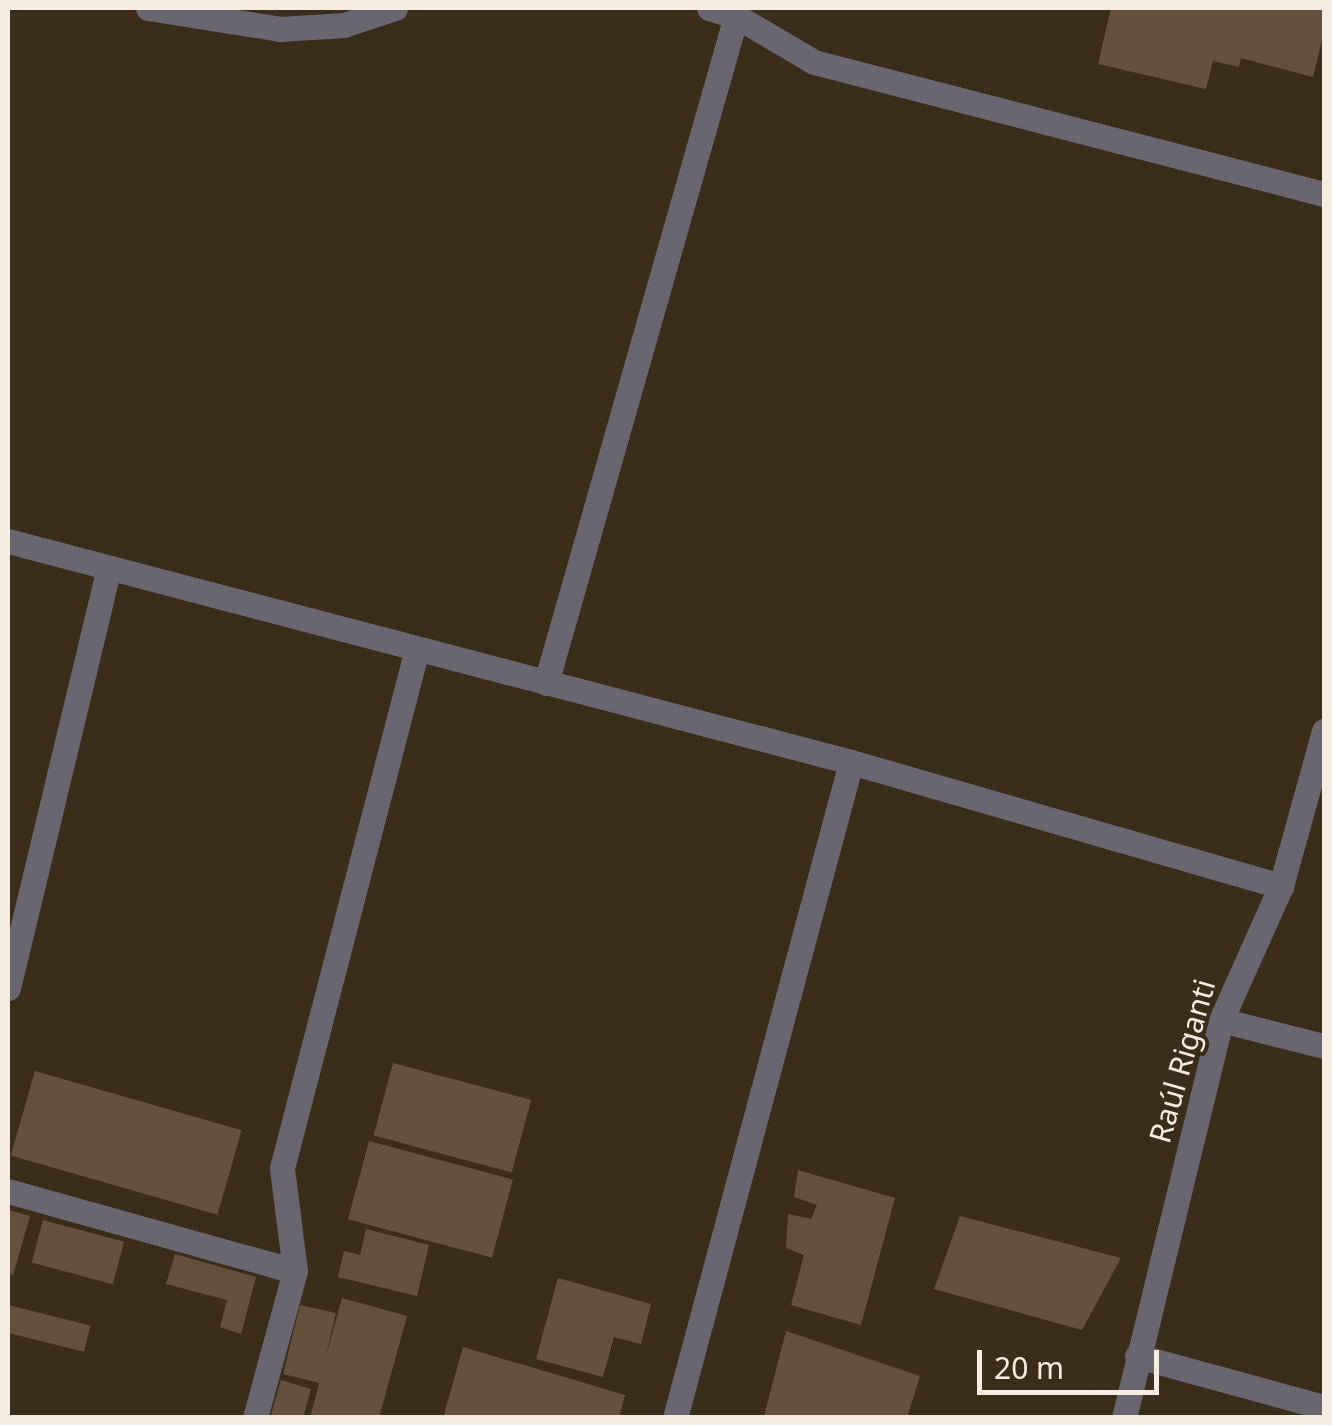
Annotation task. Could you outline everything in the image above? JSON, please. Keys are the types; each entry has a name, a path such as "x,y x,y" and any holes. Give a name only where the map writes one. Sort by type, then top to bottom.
{"street":[{"path":"148,8 280,29 344,25 395,8"},
{"path":"710,8 736,16 814,62 1324,194"},
{"path":"546,683 736,16"},
{"path":"8,541 851,762 1281,886"},
{"path":"8,988 109,568"},
{"path":"255,1418 295,1271 282,1168 417,649"},
{"name":"Raúl Riganti","path":"1124,1418 1221,1020 1315,810 1324,730"},
{"path":"676,1418 851,762"},
{"path":"1221,1020 1324,1046"},
{"path":"8,1191 295,1271"},
{"path":"1137,1356 1324,1407"}],"building":[{"path":"1111,8 1324,8 1324,32 1313,77 1241,58 1239,67 1213,61 1206,89 1098,64"},
{"path":"393,1063 531,1100 512,1172 374,1135"},
{"path":"35,1071 242,1130 217,1215 11,1156"},
{"path":"369,1141 513,1180 492,1258 348,1219"},
{"path":"798,1170 895,1198 861,1325 791,1305 804,1255 786,1248 788,1214 811,1219 817,1205 794,1197"},
{"path":"8,1210 30,1216 13,1275 8,1274"},
{"path":"960,1216 1121,1258 1082,1330 934,1289"},
{"path":"43,1220 124,1242 113,1284 32,1263"},
{"path":"366,1229 429,1245 417,1296 338,1277 344,1251 360,1255"},
{"path":"175,1254 256,1277 241,1334 220,1327 227,1300 166,1284"},
{"path":"558,1278 651,1304 641,1344 614,1337 603,1377 536,1359"},
{"path":"342,1298 407,1316 379,1418 310,1418 319,1383 283,1374 300,1305 336,1313 325,1360"},
{"path":"8,1305 90,1326 84,1352 8,1333"},
{"path":"786,1331 920,1376 907,1418 764,1416"},
{"path":"463,1347 625,1395 619,1418 443,1418"},
{"path":"281,1380 311,1389 303,1418 270,1418"}]}
